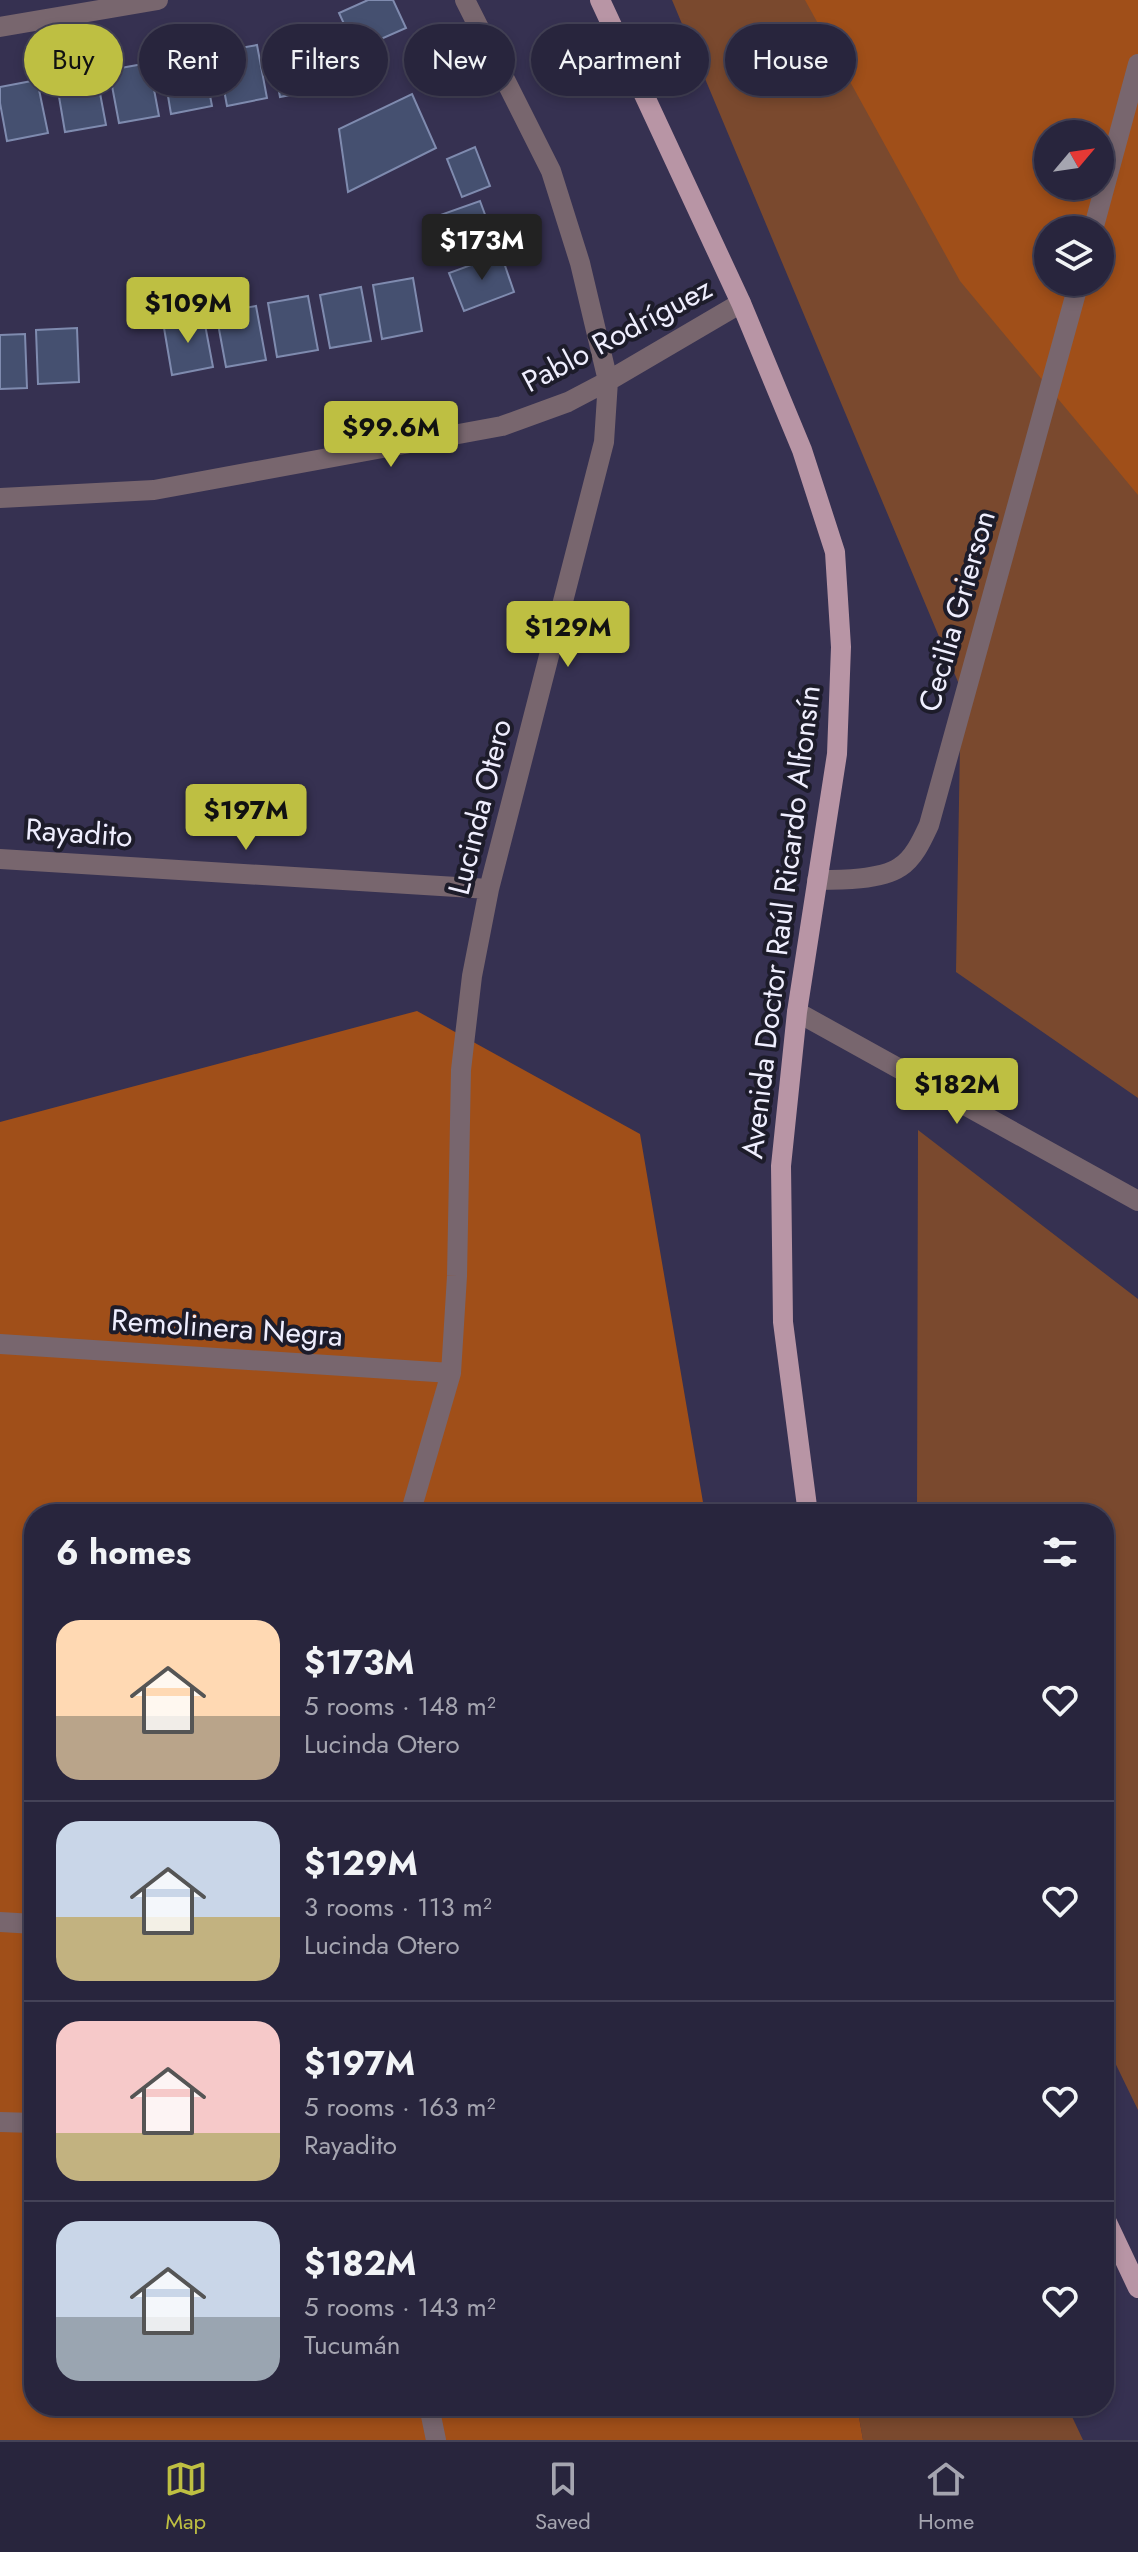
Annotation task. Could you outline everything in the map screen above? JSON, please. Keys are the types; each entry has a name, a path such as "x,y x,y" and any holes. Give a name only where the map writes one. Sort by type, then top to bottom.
{"main road":[{"name":"Avenida Doctor Raúl Ricardo Alfonsín","path":"600,0 741,303 802,450 835,552 841,647 837,754 797,1012 781,1166 783,1322 807,1504"},
{"path":"1114,2237 1138,2288"}],"street":[{"path":"0,27 158,0"},
{"name":"Lucinda Otero","path":"413,1504 451,1373 457,1276 461,1070 472,976 489,889 604,442 608,381 580,263 551,171 465,0"},
{"path":"1097,216 1138,64"},
{"name":"Cecilia Grierson","path":"817,880 859,879 900,868 917,849 929,825 1075,296"},
{"name":"Pablo Rodríguez","path":"0,498 154,490 502,426 568,402 741,303"},
{"name":"Rayadito","path":"0,859 489,889"},
{"path":"797,1012 1138,1201"},
{"name":"Remolinera Negra","path":"0,1344 451,1373"},
{"path":"0,1922 24,1923"},
{"path":"0,2122 24,2123"},
{"path":"431,2416 436,2440"}],"shaded area":[{"path":"672,0 810,0 826,24 725,24 725,96 856,96 856,68 1138,483 1138,1098 956,972 961,689 709,88 709,24 682,24"},
{"path":"805,0 1138,0 1138,495 960,281 856,92 856,24 818,24"},
{"path":"417,1011 640,1134 703,1504 24,1504 24,2416 859,2416 863,2440 0,2440 0,1122"},
{"path":"918,1130 1138,1299 1138,2110 1114,2061 1114,1504 917,1504"},
{"path":"859,2416 1072,2416 1083,2440 863,2440"}],"building":[{"path":"368,0 393,0 404,29 388,36 388,24 344,24 339,13"},
{"path":"257,45 262,96 267,98 227,106 225,96 246,96 246,47"},
{"path":"139,65 139,96 155,96 159,116 119,123 114,96 123,96 123,68"},
{"path":"24,82 24,96 40,96 48,133 7,141 0,87"},
{"path":"59,96 101,96 106,125 65,132"},
{"path":"168,96 210,96 212,106 171,114"},
{"path":"413,96 436,148 348,192 339,129"},
{"path":"475,147 490,186 462,197 447,159"},
{"path":"480,201 494,239 443,258 429,219"},
{"path":"501,254 514,292 464,311 449,273"},
{"path":"413,278 422,331 382,339 373,285"},
{"path":"361,287 371,341 330,348 320,295"},
{"path":"308,296 318,350 277,357 268,303"},
{"path":"256,306 266,360 226,367 216,313"},
{"path":"203,314 213,367 172,375 163,322"},
{"path":"77,328 79,382 38,384 36,330"},
{"path":"25,334 27,388 0,389 0,335"}]}
